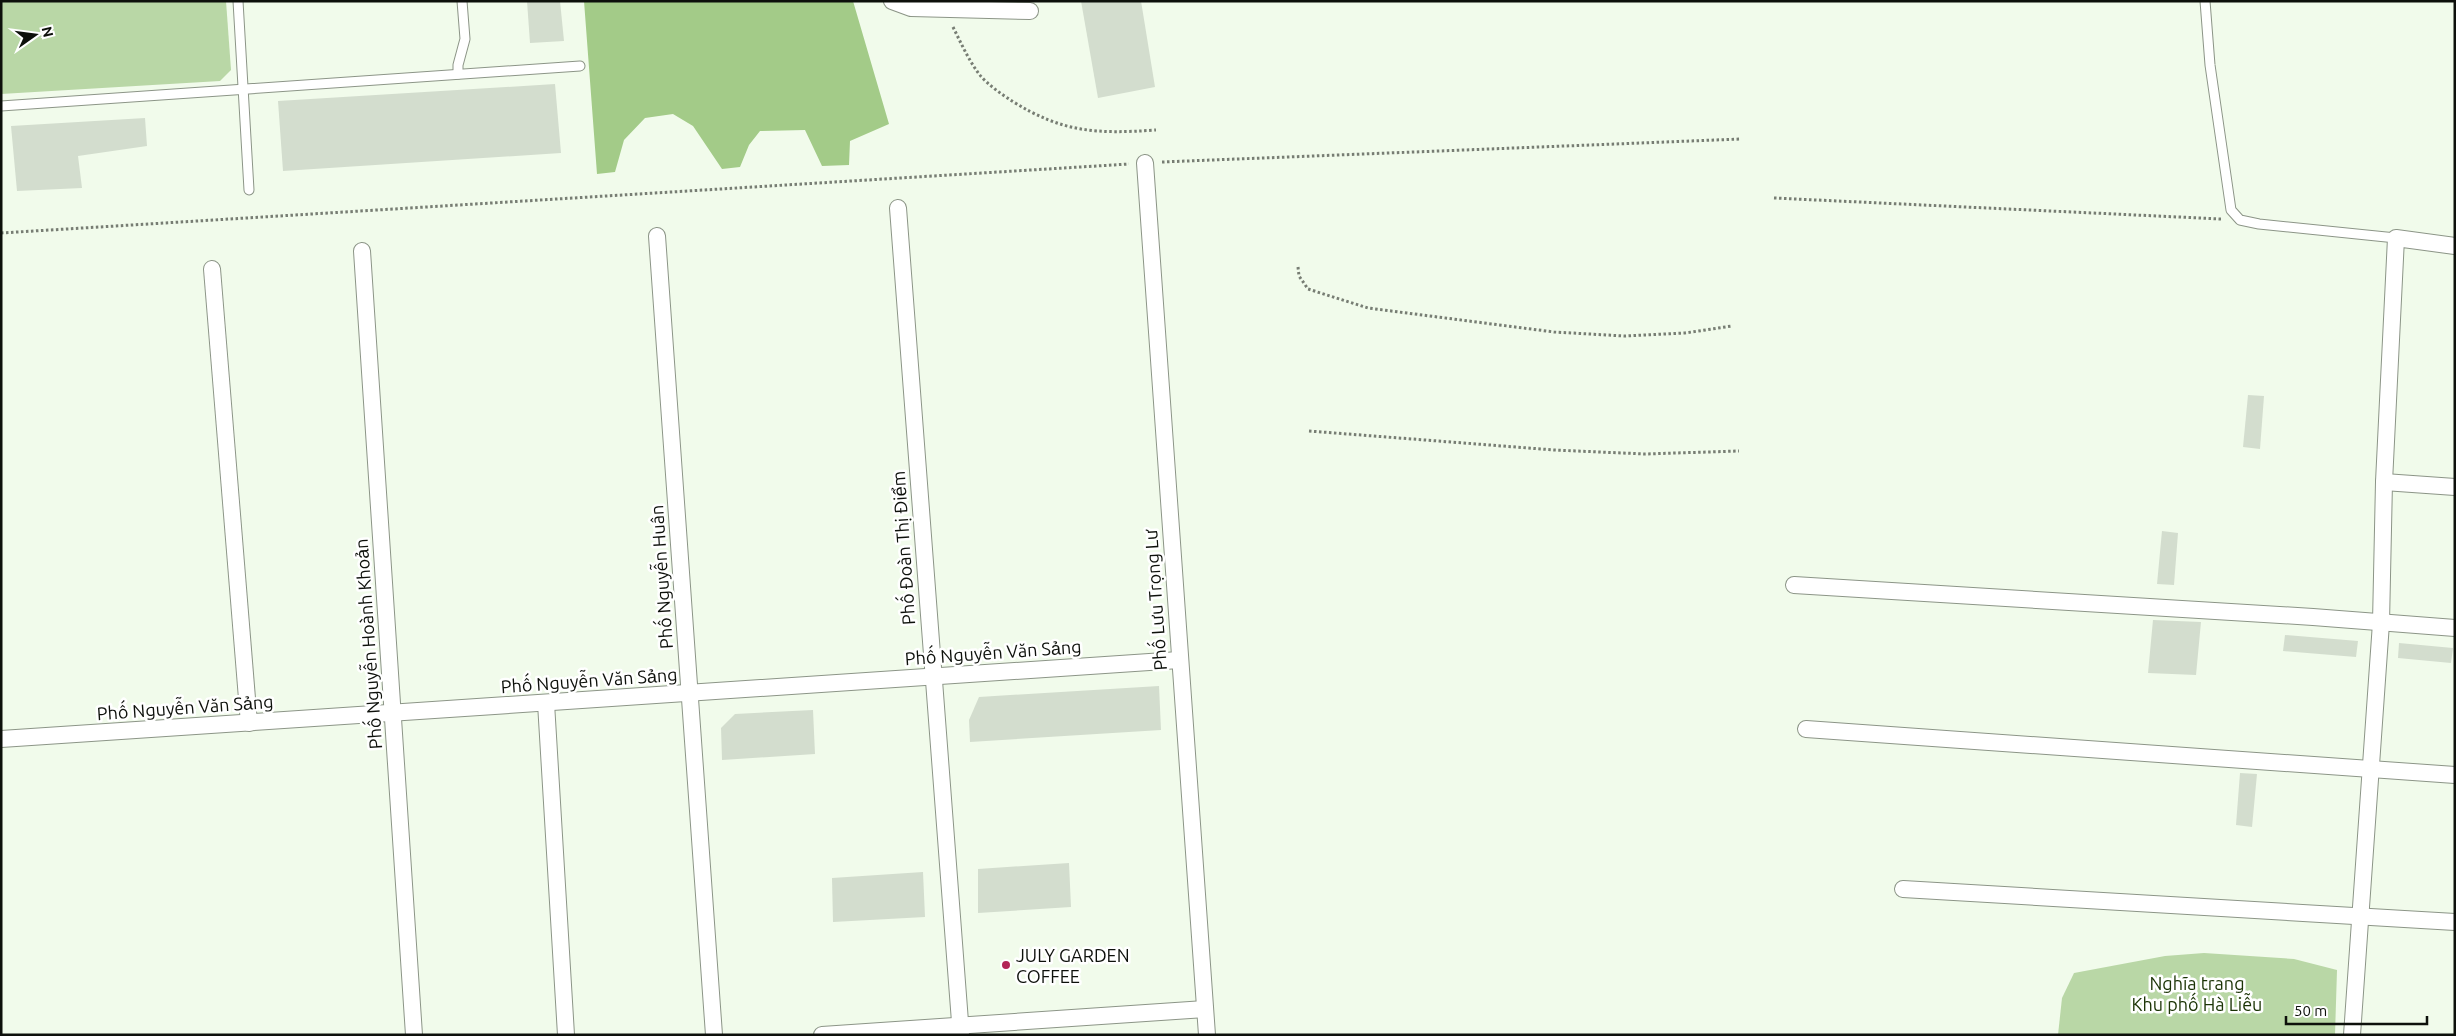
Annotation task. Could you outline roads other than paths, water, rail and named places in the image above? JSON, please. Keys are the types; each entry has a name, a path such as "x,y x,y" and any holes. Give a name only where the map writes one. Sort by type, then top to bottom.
{"street":[{"path":"892,1 911,8 1030,11"},
{"name":"Phố Lưu Trọng Lư","path":"1145,163 1207,1035"},
{"name":"Phố Đoàn Thị Điểm","path":"898,208 961,1030"},
{"name":"Phố Nguyễn Huân","path":"657,236 714,1035"},
{"path":"2352,1035 2381,623 2384,482 2396,238 2455,246"},
{"name":"Phố Nguyễn Hoành Khoản","path":"362,251 414,1035"},
{"path":"212,270 249,723"},
{"path":"2384,482 2455,487"},
{"path":"1794,584 2313,617 2455,628"},
{"name":"Phố Nguyễn Văn Sảng","path":"1,739 1179,660"},
{"path":"546,703 566,1035"},
{"path":"1806,729 2455,775"},
{"path":"1903,889 2455,922"},
{"path":"822,1035 961,1030 1206,1009"}],"lane":[{"path":"238,1 249,190"},
{"path":"458,74 458,64 465,39 462,1"},
{"path":"2205,1 2210,65 2231,210 2240,220 2396,238"},
{"path":"1,106 580,66"}],"place":[{"name":"JULY GARDEN COFFEE","path":"1006,965"}],"park label":[{"name":"Nghĩa trang Khu phố Hà Liễu","path":"2197,993"}]}
